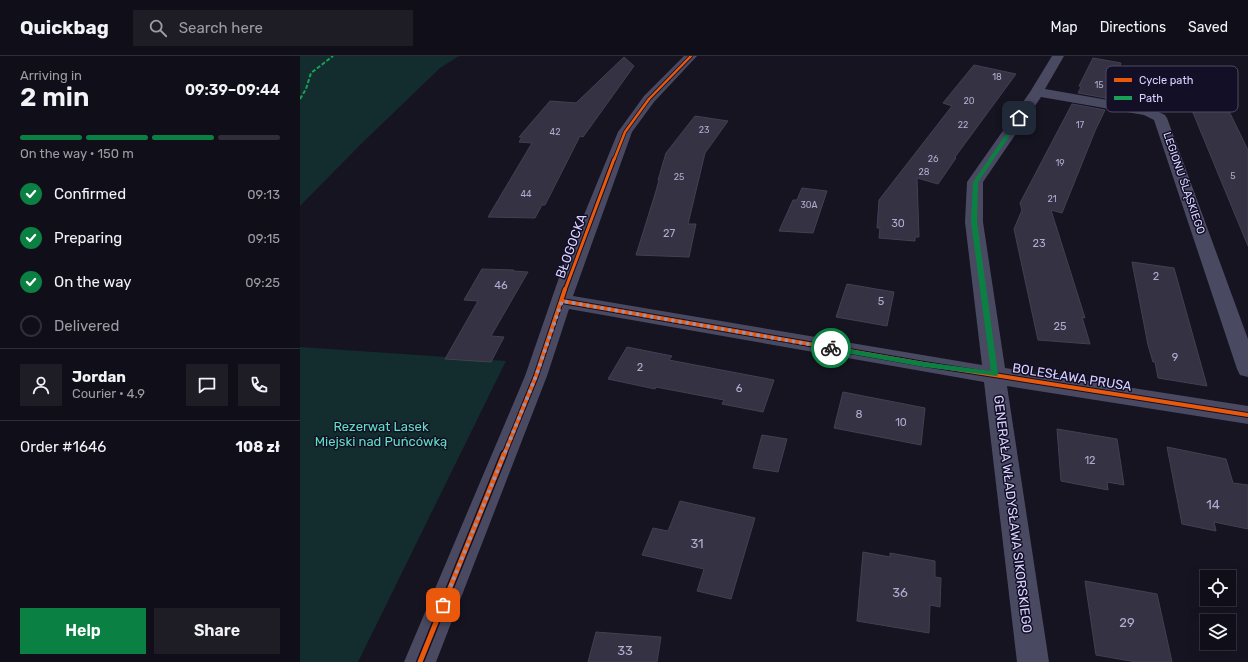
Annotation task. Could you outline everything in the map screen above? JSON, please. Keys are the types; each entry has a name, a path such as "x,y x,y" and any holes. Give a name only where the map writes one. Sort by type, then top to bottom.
{"street":[{"name":"BŁOGOCKA","path":"420,662 536,376 573,266 625,132 650,98 691,56"},
{"name":"GENERAŁA WŁADYSŁAWA SIKORSKIEGO","path":"1033,662 974,222 975,182 1037,92 1058,56"},
{"name":"LEGIONU ŚLĄSKIEGO","path":"1037,92 1106,104"},
{"name":"LEGIONU ŚLĄSKIEGO","path":"1150,112 1160,118 1248,369"},
{"name":"BOLESŁAWA PRUSA","path":"562,301 924,364 1248,415"}],"green space":[{"path":"300,56 459,56 440,68 360,145 300,206"},
{"name":"Rezerwat Lasek Miejski nad Puńcówką","path":"300,347 506,361 358,662 300,662"}],"building":[{"path":"624,57 634,66 583,137 580,136 545,205 542,205 535,218 488,217 532,143 519,142 522,137 519,137 550,101 576,103"},
{"path":"1093,58 1121,63 1120,66 1106,66 1106,98 1078,93 1081,87 1079,86"},
{"path":"974,65 1016,74 955,157 956,158 938,184 917,178 919,237 915,237 915,241 879,238 880,228 877,228 879,200 952,106 943,103"},
{"path":"1072,104 1105,110 1062,213 1051,210 1085,318 1082,317 1090,344 1038,340 1014,229 1022,210 1020,203"},
{"path":"1193,112 1229,112 1248,150 1248,246"},
{"path":"695,116 728,121 705,153 688,224 696,224 689,257 636,255 666,153"},
{"path":"802,188 827,191 813,233 779,231 793,200 797,200"},
{"path":"1132,262 1174,268 1207,386 1158,378 1155,362 1153,362 1148,345"},
{"path":"482,269 528,272 491,336 504,337 491,362 445,359 478,301 464,300"},
{"path":"847,284 894,292 887,326 836,317"},
{"path":"627,347 672,356 669,360 774,380 763,412 722,404 724,400 656,387 655,389 608,379"},
{"path":"843,392 925,408 921,445 834,428"},
{"path":"1057,429 1117,439 1124,485 1107,482 1108,490 1061,481"},
{"path":"762,435 787,439 778,472 753,468"},
{"path":"1167,447 1226,459 1233,483 1248,485 1248,529 1214,522 1216,531 1182,524"},
{"path":"680,501 755,518 731,599 697,591 704,569 642,555 653,528 668,531"},
{"path":"863,552 890,557 890,553 935,561 935,577 941,578 940,607 930,605 929,633 857,621"},
{"path":"1085,581 1157,594 1172,662 1136,662 1096,655"},
{"path":"596,632 661,637 657,662 588,662"}],"marked path":[{"path":"300,99 306,89 311,73 333,56"}],"cycle path":[{"path":"420,662 536,376 573,266 625,132 649,99 691,56"},
{"path":"562,301 924,364 1248,415"}],"way so far":[{"path":"443,605 536,376 562,301 831,348"}],"route":[{"path":"831,348 924,364 995,374 974,222 975,182 1019,118"}]}
